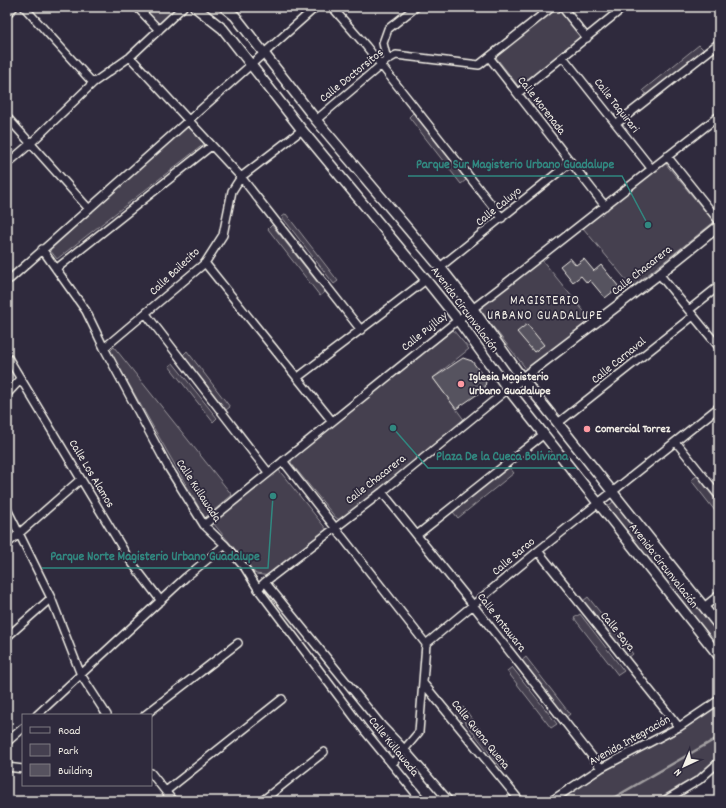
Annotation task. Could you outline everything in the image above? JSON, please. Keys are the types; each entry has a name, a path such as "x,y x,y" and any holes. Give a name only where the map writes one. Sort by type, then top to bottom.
{"main road":[{"name":"Avenida Circunvalación","path":"195,7 223,29 302,130 426,280 458,320 508,389 719,656"},
{"name":"Avenida Circunvalación","path":"224,7 235,16 316,120 440,267 473,309 522,378 719,626"},
{"name":"Calle Chacarera","path":"508,389 659,274 719,226"}],"street":[{"path":"7,14 14,7"},
{"path":"24,7 93,83"},
{"path":"137,7 159,30"},
{"path":"7,164 30,144 93,83 130,57 183,7"},
{"path":"7,275 10,279 316,7"},
{"path":"332,7 366,46 384,63 502,218"},
{"path":"384,63 383,43 388,29 416,7"},
{"name":"Calle Doctorsitos","path":"316,120 384,63 396,55 479,65 552,7"},
{"path":"562,7 587,38"},
{"path":"518,93 624,7"},
{"path":"616,124 719,44"},
{"name":"Calle Morenada","path":"489,56 605,206"},
{"path":"130,57 189,119 241,177 361,330"},
{"name":"Calle Taquirari","path":"563,57 651,168"},
{"name":"Calle Pujllay","path":"204,525 458,320 719,116"},
{"path":"7,117 89,210"},
{"name":"Calle Bailecito","path":"104,348 205,263 223,235 232,191 241,177 302,130"},
{"path":"56,269 212,146"},
{"path":"667,156 719,221"},
{"name":"Calle Caluyo","path":"440,267 571,162"},
{"name":"Calle Kullawada","path":"42,249 86,311 104,348 168,466 204,525 225,545 245,568 258,589 364,730 422,801"},
{"path":"205,263 332,421"},
{"path":"659,274 719,347"},
{"path":"297,378 426,280"},
{"name":"Calle Carnaval","path":"558,424 691,313 719,286"},
{"path":"146,314 268,472"},
{"name":"Calle Los Alamos","path":"7,356 128,558 161,601"},
{"path":"7,394 21,379"},
{"name":"Calle Chacarera","path":"258,589 382,492 508,389"},
{"name":"Calle Sarao","path":"426,644 538,551 719,408"},
{"path":"417,535 544,434"},
{"path":"676,442 719,496"},
{"path":"283,461 426,644 419,732 392,764"},
{"path":"7,544 81,479"},
{"name":"Calle Antawara","path":"382,492 601,768"},
{"path":"7,509 51,598 81,675 106,714"},
{"path":"38,714 186,577 225,545"},
{"name":"Calle Saya","path":"538,551 679,727"},
{"path":"266,582 382,726 449,801"},
{"path":"704,607 719,595"},
{"path":"7,637 51,598"},
{"path":"146,714 238,643"},
{"name":"Calle Quena Quena","path":"423,683 520,801"},
{"path":"166,791 282,699"},
{"name":"Avenida Integración","path":"551,801 601,768 679,727 719,700"},
{"path":"7,742 22,729"},
{"path":"262,801 324,752"},
{"path":"717,764 719,774"},
{"path":"664,801 699,780 717,764"},
{"path":"7,767 22,769"},
{"path":"152,774 166,791 171,800"},
{"path":"152,782 159,783"}],"green space":[{"path":"141,7 178,7 158,25"},
{"path":"558,7 583,37 519,87 495,56"},
{"path":"699,45 704,50 647,95 643,90"},
{"path":"413,113 466,180 461,184 409,117"},
{"path":"187,125 204,144 57,259 50,250"},
{"path":"665,163 714,222 632,287 583,228"},
{"path":"286,214 338,281 334,284 282,217"},
{"path":"272,225 325,292 320,296 268,229"},
{"path":"542,260 591,320 527,370 479,309"},
{"path":"453,330 469,349 433,378 465,421 340,520 336,518 291,463 292,457"},
{"path":"114,347 232,495 205,518 110,351"},
{"path":"187,351 230,407 226,410 183,355"},
{"path":"173,363 217,418 213,422 169,366"},
{"path":"509,467 514,473 458,518 453,512"},
{"path":"278,469 327,530 270,576 256,574 213,523"},
{"path":"697,476 719,504 719,516 691,480"},
{"path":"614,501 719,634 719,648 607,507"},
{"path":"588,597 633,654 627,659 583,601"},
{"path":"580,614 624,671 618,675 574,618"},
{"path":"526,657 570,714 564,719 520,662"},
{"path":"512,667 557,724 551,728 507,671"},
{"path":"719,705 719,756 705,771 654,801 558,801 606,770 681,731"},
{"path":"463,707 507,764 502,769 457,712"}],"building":[{"path":"570,258 576,265 584,259 594,271 601,265 619,287 605,298 590,280 587,283 581,276 573,282 560,266"},
{"path":"527,324 544,345 534,352 517,332"},
{"name":"Iglesia Magisterio Urbano Guadalupe","path":"463,358 472,361 486,380 485,389 456,409 433,378"}],"waterway":[{"path":"608,801 719,737"}],"place":[{"name":"Parque Sur Magisterio Urbano Guadalupe","path":"648,225"},
{"name":"Iglesia Magisterio Urbano Guadalupe","path":"461,384"},
{"name":"Plaza De la Cueca Boliviana","path":"393,428"},
{"name":"Comercial Torrez","path":"587,429"},
{"name":"Parque Norte Magisterio Urbano Guadalupe","path":"273,496"}],"district":[{"name":"MAGISTERIO URBANO GUADALUPE","path":"545,308"}]}
